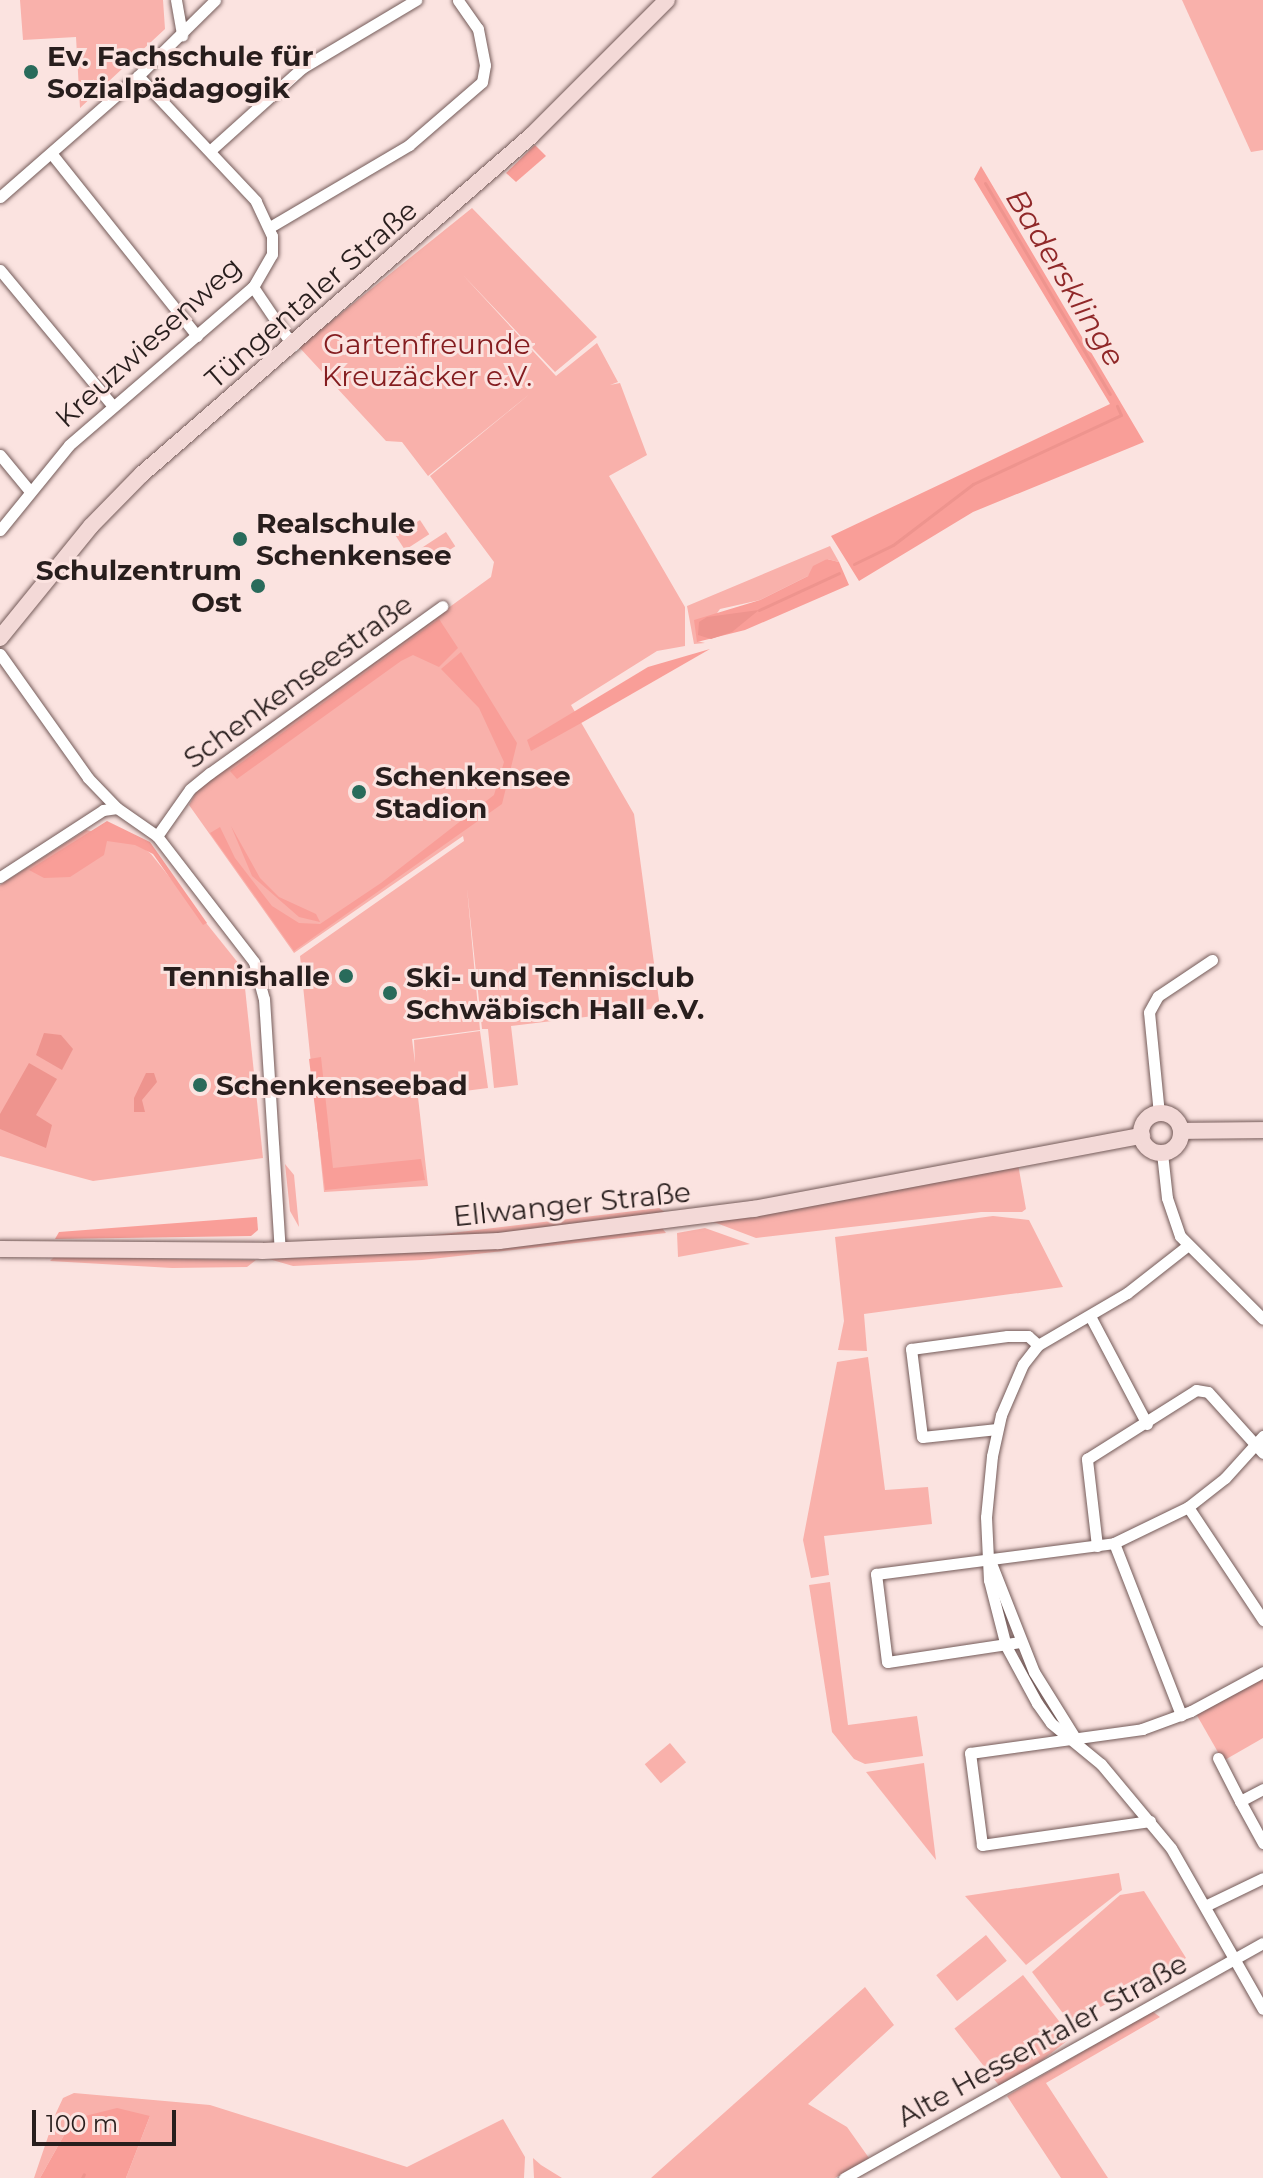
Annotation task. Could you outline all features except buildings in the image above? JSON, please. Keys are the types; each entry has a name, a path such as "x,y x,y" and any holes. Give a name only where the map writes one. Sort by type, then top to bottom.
{"main road":[{"name":"Tüngentaler Straße","path":"0,638 117,499 531,136 667,0"},
{"path":"1159,1114 1171,1116 1181,1131 1178,1143 1162,1153 1151,1150 1142,1136 1144,1124 1159,1114"},
{"path":"1181,1131 1263,1130"},
{"name":"Ellwanger Straße","path":"0,1249 280,1251 499,1241 669,1222 1142,1136"}],"street":[{"path":"176,0 182,35"},
{"path":"0,197 138,76 215,0"},
{"path":"212,149 302,68 416,0"},
{"path":"138,76 212,149 256,201 270,227 396,154 482,82 485,65 478,29 458,0"},
{"path":"51,153 197,336"},
{"name":"Kreuzwiesenweg","path":"0,530 29,490 112,405 253,287 272,254 270,227"},
{"path":"0,270 112,405"},
{"path":"253,287 293,346"},
{"path":"0,455 29,490"},
{"name":"Schenkenseestraße","path":"157,836 190,789 442,606"},
{"path":"0,654 88,778 117,808 157,836 202,888 259,975 279,1175 280,1251"},
{"path":"0,877 103,810 117,808"},
{"path":"1159,1114 1149,1012 1158,996 1212,960"},
{"path":"1162,1153 1171,1215 1187,1246 1263,1319"},
{"path":"1078,1741 1051,1723 1006,1646 994,1609 986,1517 997,1429 1013,1384 1038,1345 1090,1316 1187,1246"},
{"path":"1090,1316 1147,1424"},
{"path":"997,1429 922,1437 911,1349 1007,1336 1028,1336 1038,1345"},
{"path":"1020,1642 887,1662 876,1574 990,1560 1097,1546 1114,1543 1188,1507 1261,1445 1201,1389 1087,1459 1097,1546"},
{"path":"1188,1507 1263,1620"},
{"path":"1114,1543 1181,1715"},
{"path":"990,1560 1020,1642 1078,1741 1150,1821 1205,1906 1262,2007"},
{"path":"1150,1821 982,1845 970,1753 1078,1741 1181,1715 1263,1672"},
{"path":"1218,1758 1263,1843"},
{"path":"1240,1801 1263,1789"},
{"path":"1205,1906 1263,1878"},
{"name":"Alte Hessentaler Straße","path":"844,2178 1263,1943"}],"green space":[{"path":"20,0 163,0 165,29 80,108 76,37 23,40"},
{"path":"1182,0 1263,0 1263,150 1251,152"},
{"name":"Gartenfreunde Kreuzäcker e.V.","path":"472,208 597,337 555,372 462,274 556,376 597,343 618,382 610,385 620,383 647,455 609,476 685,607 685,646 657,651 571,705 634,814 660,1008 511,1026 518,1085 494,1088 488,1029 482,1029 467,888 480,1030 412,1039 415,1063 414,1040 480,1031 488,1088 418,1097 428,1186 324,1192 300,956 464,841 463,836 294,953 189,805 198,789 491,577 494,562 430,476 531,393 428,476 402,442 386,441 299,347"},
{"path":"420,520 429,534 405,550 396,536"},
{"path":"446,532 455,546 428,564 419,549"},
{"path":"830,546 839,562 827,559 808,576 760,600 720,609 697,641 705,643 694,644 687,606"},
{"path":"86,830 134,840 151,854 243,969 263,1158 93,1181 0,1156 0,885"},
{"path":"285,1164 294,1175 299,1227 290,1211"},
{"path":"1018,1164 1026,1209 1022,1212 981,1212 756,1238 711,1221"},
{"path":"659,1208 666,1213 467,1237 418,1237"},
{"path":"993,1216 1029,1220 1063,1287 864,1314 867,1351 838,1350 844,1321 835,1237"},
{"path":"662,1228 666,1233 422,1260 293,1266 269,1259 407,1253"},
{"path":"705,1228 750,1244 678,1257 677,1233"},
{"path":"54,1257 256,1260 247,1267 172,1268 50,1261"},
{"path":"868,1357 885,1490 928,1487 932,1524 824,1536 829,1575 811,1578 803,1540 837,1362"},
{"path":"830,1582 848,1725 917,1716 923,1756 865,1764 854,1759 832,1732 809,1585"},
{"path":"1263,1678 1263,1738 1223,1761 1195,1712"},
{"path":"670,1743 686,1762 661,1783 645,1764"},
{"path":"924,1763 936,1860 866,1772"},
{"path":"1119,1873 1122,1890 1026,1965 965,1896"},
{"path":"1144,1891 1186,1958 1071,2024 1032,1972 1120,1895"},
{"path":"986,1935 1007,1961 957,2001 936,1975"},
{"path":"1023,1975 1072,2037 1003,2091 954,2029"},
{"path":"865,1987 894,2025 808,2104 847,2127 869,2158 835,2178 651,2178"},
{"path":"1152,2011 1160,2017 1046,2083 1108,2178 1061,2178 1007,2096"},
{"path":"74,2093 210,2105 407,2167 503,2119 525,2157 524,2178 126,2178 150,2116 73,2119 40,2178 34,2178 63,2098"},
{"path":"533,2158 541,2165 562,2178 534,2178"}],"shaded area":[{"path":"535,145 546,156 516,182 506,173"},
{"path":"981,166 1144,442 973,512 859,581 831,536 1110,404 974,179"},
{"path":"827,559 839,562 849,585 745,630 697,642 694,620 760,600 808,576 813,566"},
{"path":"759,610 732,632 711,639 698,635 699,622 707,617"},
{"path":"439,619 458,648 439,667 413,655 237,779 230,771"},
{"path":"710,649 531,751 527,740 648,667"},
{"path":"461,652 517,743 502,804 294,951 210,833 220,827 235,858 272,906 299,923 320,924 381,883 494,795 504,762 479,708 441,669"},
{"path":"107,821 150,842 207,923 203,925 153,854 135,845 107,841 104,855 70,877 44,878 29,870"},
{"path":"231,826 260,878 279,897 316,914 320,922 299,917 252,876"},
{"path":"44,1033 61,1035 73,1049 62,1070 36,1055"},
{"path":"321,1057 333,1168 421,1159 425,1180 325,1190 309,1059"},
{"path":"29,1063 57,1079 36,1115 52,1125 46,1148 0,1129 0,1114"},
{"path":"146,1073 154,1073 157,1082 142,1100 145,1112 134,1112 134,1098"},
{"path":"257,1217 258,1230 251,1236 55,1239 59,1232"},
{"path":"117,2108 150,2116 126,2178 40,2178 73,2119"}],"waterway":[{"name":"Badersklinge","path":"985,183 1110,394"},
{"name":"Badersklinge","path":"854,564 893,545 973,484 1121,415 1117,406"},
{"name":"Badersklinge","path":"759,610 839,573"},
{"path":"82,2178 84,2174"}],"place":[{"name":"Ev. Fachschule für Sozialpädagogik","path":"31,72"},
{"name":"Realschule Schenkensee","path":"240,539"},
{"name":"Schulzentrum Ost","path":"258,586"},
{"name":"Schenkensee Stadion","path":"359,792"},
{"name":"Tennishalle","path":"346,976"},
{"name":"Ski- und Tennisclub Schwäbisch Hall e.V.","path":"390,993"},
{"name":"Schenkenseebad","path":"200,1085"}]}
